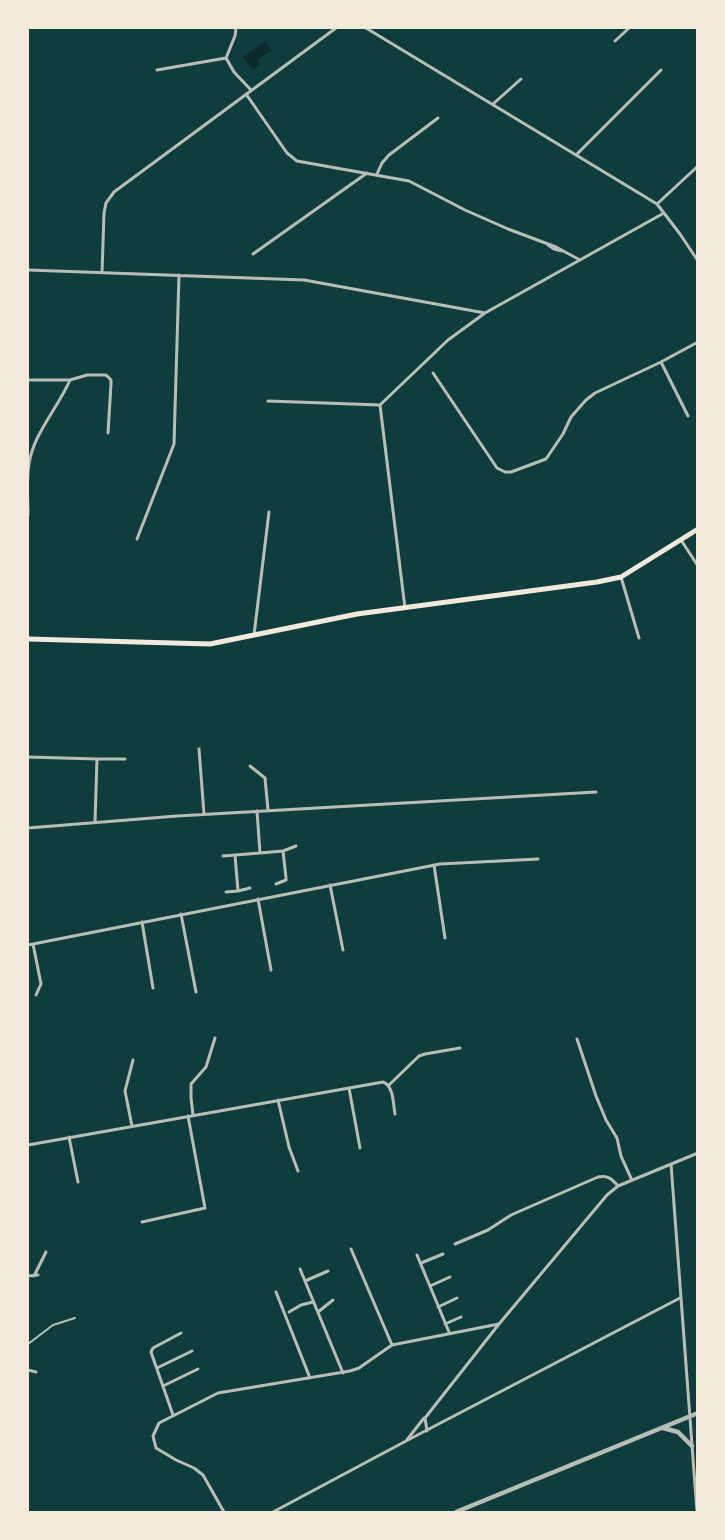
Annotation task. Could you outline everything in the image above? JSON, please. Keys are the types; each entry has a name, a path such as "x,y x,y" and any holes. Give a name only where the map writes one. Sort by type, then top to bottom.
{"main road":[{"path":"28,639 193,645 219,643 357,614 597,582 621,577 698,529"}],"street":[{"path":"226,58 234,41 236,28"},
{"path":"327,34 332,28"},
{"path":"102,273 104,213 106,203 111,196 250,90 336,28"},
{"path":"366,28 372,29 657,204 698,261"},
{"path":"615,41 629,28"},
{"path":"158,70 226,58"},
{"path":"226,58 234,72 250,90"},
{"path":"577,154 662,70"},
{"path":"493,104 521,79"},
{"path":"246,94 283,148 294,159 410,181 465,210 580,260"},
{"path":"377,174 382,163 389,155 438,118"},
{"path":"657,204 698,166"},
{"path":"253,254 367,173"},
{"path":"268,401 380,405 448,340 485,313 664,213"},
{"path":"28,270 304,280 485,313"},
{"path":"137,539 174,444 179,275"},
{"path":"433,373 497,468 504,472 511,472 546,459 563,434 571,417 595,393 661,362 698,342"},
{"path":"661,362 688,416"},
{"path":"28,380 70,380 92,374 106,375 111,384 108,434"},
{"path":"28,516 29,464 41,433 70,380"},
{"path":"380,405 405,608"},
{"path":"254,635 269,512"},
{"path":"681,540 698,566"},
{"path":"621,577 639,638"},
{"path":"199,749 204,814"},
{"path":"28,757 125,759"},
{"path":"95,822 97,759"},
{"path":"250,766 265,778 268,810"},
{"path":"28,828 204,814 596,792"},
{"path":"257,811 260,853"},
{"path":"223,856 283,851 296,846"},
{"path":"276,884 286,880 283,851"},
{"path":"235,855 238,890"},
{"path":"28,945 434,865 538,859"},
{"path":"434,865 445,938"},
{"path":"330,885 343,950"},
{"path":"226,892 250,888"},
{"path":"258,899 271,970"},
{"path":"181,914 196,992"},
{"path":"142,922 153,988"},
{"path":"34,944 40,984 36,995"},
{"path":"142,1222 205,1208 190,1116 191,1084 206,1067 215,1038"},
{"path":"578,1039 596,1096 606,1120 617,1138 621,1156 632,1180"},
{"path":"389,1085 419,1056 460,1048"},
{"path":"132,1060 125,1091 132,1126"},
{"path":"28,1145 383,1082 389,1085"},
{"path":"389,1085 395,1114"},
{"path":"349,1088 360,1148"},
{"path":"278,1100 287,1138 298,1171"},
{"path":"69,1137 78,1182"},
{"path":"406,1441 499,1324 607,1195 618,1186 698,1152"},
{"path":"671,1164 697,1512"},
{"path":"455,1244 488,1230 511,1215 598,1177 611,1178 618,1186"},
{"path":"351,1249 392,1345"},
{"path":"28,1276 36,1275 46,1252"},
{"path":"420,1263 442,1254"},
{"path":"417,1255 449,1332"},
{"path":"300,1269 343,1372"},
{"path":"305,1281 328,1271"},
{"path":"430,1286 450,1277"},
{"path":"276,1292 310,1378"},
{"path":"438,1307 457,1298"},
{"path":"274,1512 680,1298"},
{"path":"318,1312 333,1300"},
{"path":"289,1312 301,1305 314,1302"},
{"path":"445,1324 461,1317"},
{"path":"224,1512 203,1475 194,1468 156,1448 153,1436 158,1424 218,1393 343,1372 359,1368 392,1345 449,1332 499,1324"},
{"path":"174,1415 151,1352 153,1348 181,1334"},
{"path":"157,1368 192,1351"},
{"path":"163,1386 198,1369"},
{"path":"28,1370 36,1372"},
{"path":"456,1512 698,1413"},
{"path":"425,1418 427,1431"},
{"path":"662,1428 678,1432 692,1446"}],"lane":[{"path":"28,1344 53,1325 75,1318"}],"water":[{"path":"265,41 272,50 257,60 260,65 253,70 243,57"}]}
